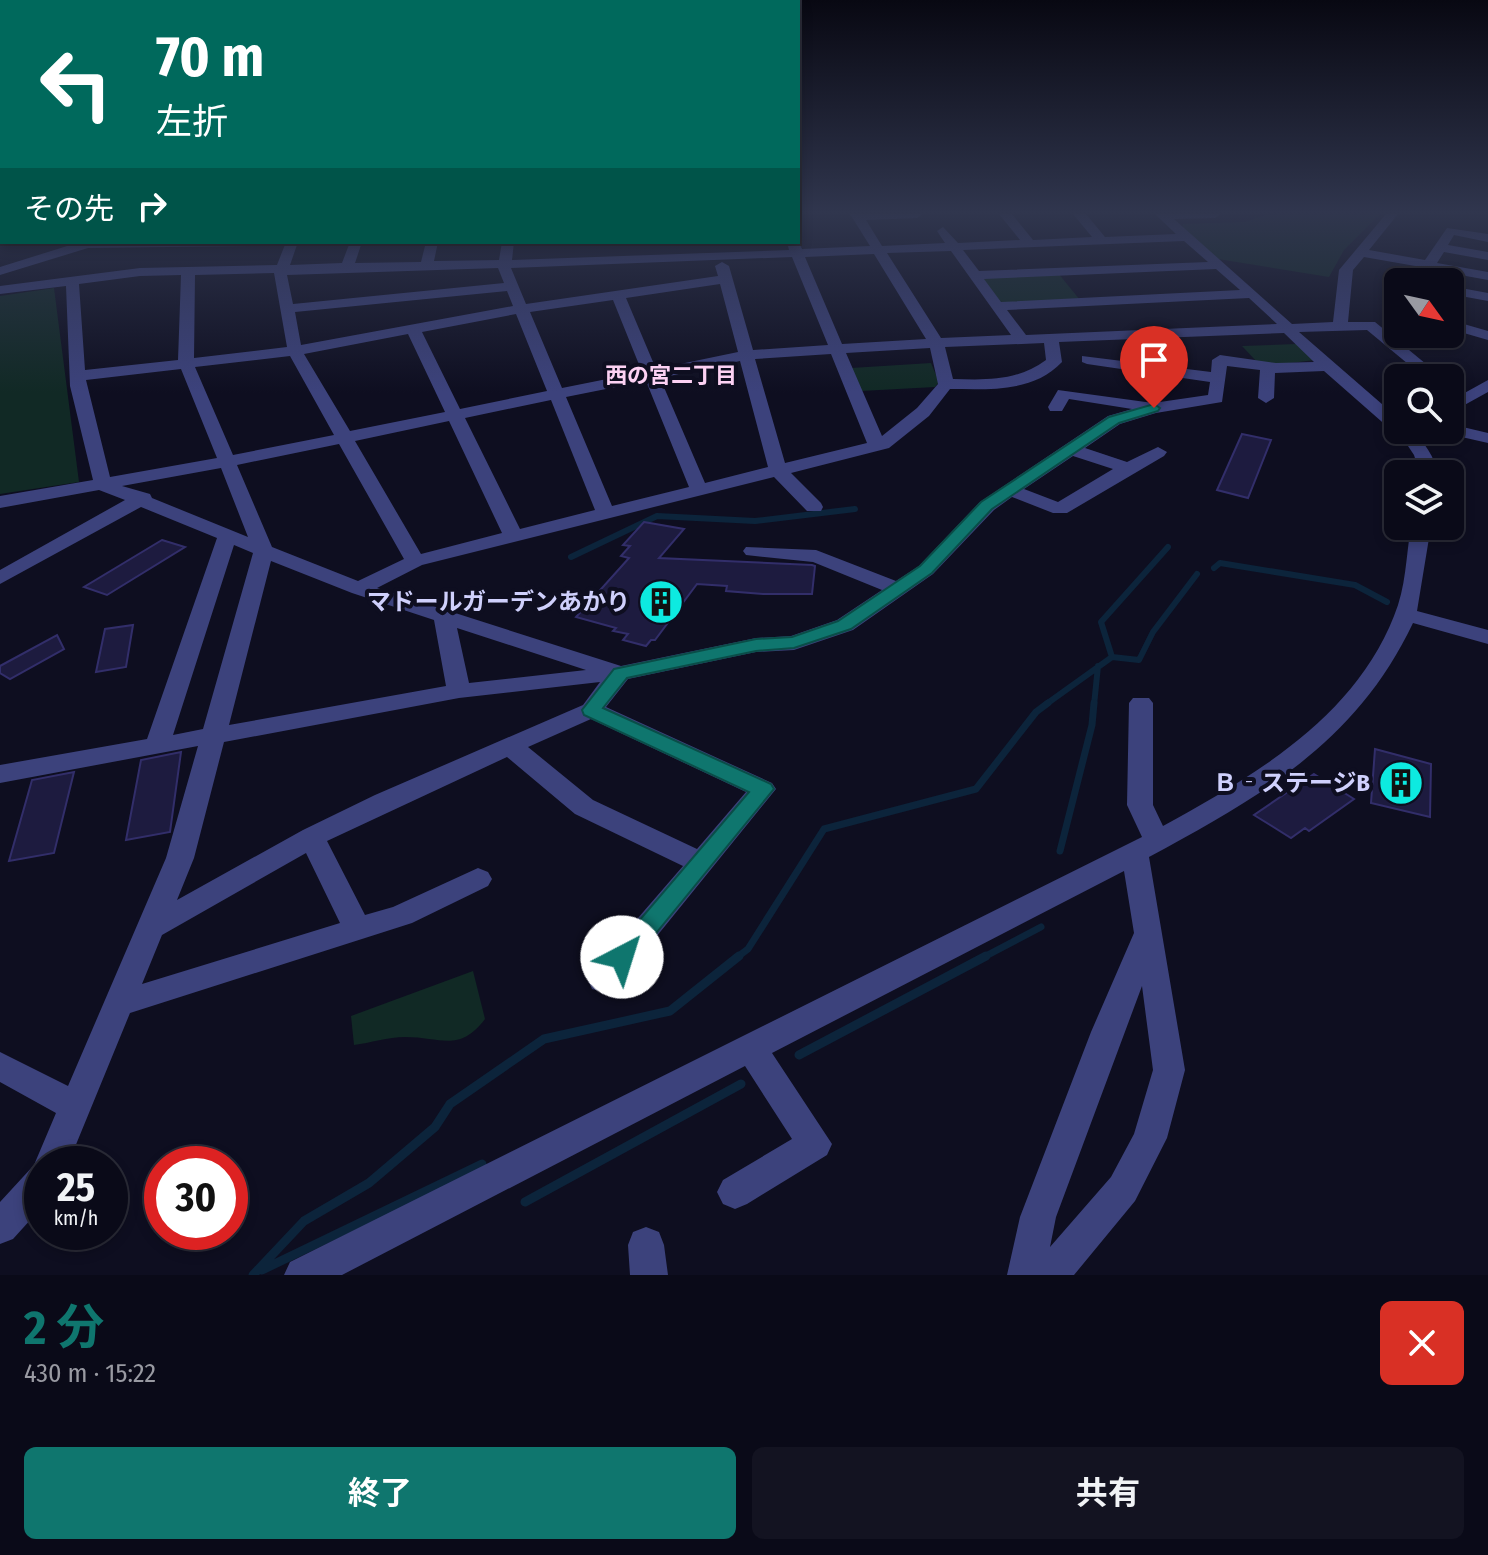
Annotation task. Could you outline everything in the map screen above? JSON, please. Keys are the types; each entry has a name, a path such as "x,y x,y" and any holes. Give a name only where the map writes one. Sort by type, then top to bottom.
{"street":[{"path":"0,290 127,274"},
{"path":"59,1146 180,858 264,551 244,496 226,462 186,363 188,274"},
{"path":"282,274 295,351 415,561"},
{"path":"508,274 606,514"},
{"path":"724,274 778,470 814,507"},
{"path":"807,274 877,446"},
{"path":"891,274 936,343 946,384"},
{"path":"975,275 1012,274"},
{"path":"1229,274 1384,414"},
{"path":"1340,326 1346,274"},
{"path":"975,275 1022,340"},
{"path":"78,376 295,351 522,309 725,279"},
{"path":"72,280 78,376 103,485"},
{"path":"286,309 512,286"},
{"path":"997,306 1252,294"},
{"path":"618,295 699,490"},
{"path":"1464,309 1488,297"},
{"path":"1464,316 1488,336"},
{"path":"0,502 226,462 747,355 936,343 1370,325 1384,335"},
{"path":"413,329 514,537"},
{"path":"946,384 1004,385 1035,377 1054,362 1051,338"},
{"path":"1400,348 1419,364"},
{"path":"1087,359 1218,378"},
{"path":"0,774 459,691 620,673 756,645 794,643 845,625 926,570 987,506 1114,420 1154,408 1216,399 1220,360 1268,367 1328,366"},
{"path":"1266,398 1268,367"},
{"path":"359,589 415,561 877,446 923,412 946,384"},
{"path":"1464,400 1488,385"},
{"path":"1056,407 1064,393 1154,408"},
{"path":"1464,432 1488,438"},
{"path":"1071,449 1128,468"},
{"path":"1010,490 1060,509 1158,452"},
{"path":"103,485 143,498 359,589 620,673"},
{"path":"0,578 143,498"},
{"path":"157,745 228,535"},
{"path":"303,1275 1146,847 1240,796 1330,728 1376,673 1406,615 1419,540"},
{"path":"753,551 819,546 898,589"},
{"path":"1406,615 1488,637"},
{"path":"444,616 459,691"},
{"path":"150,928 312,837 591,710 620,673"},
{"path":"1050,1275 1123,1189 1150,1138 1169,1070 1149,933 1146,847 1140,805 1141,703"},
{"path":"591,710 763,789 603,980"},
{"path":"509,745 584,807 701,863"},
{"path":"312,837 357,929"},
{"path":"118,1004 402,915 478,879"},
{"path":"1026,1275 1038,1217 1107,1032 1149,933"},
{"path":"735,1192 815,1144 751,1048"},
{"path":"0,1066 75,1107"},
{"path":"0,1226 24,1202"}],"green space":[{"path":"1058,274 1080,300 997,301 982,278"},
{"path":"1307,274 1331,274 1329,277"},
{"path":"54,288 79,482 0,494 0,296"},
{"path":"1296,344 1315,360 1274,365 1257,362 1242,346"},
{"path":"931,363 939,382 935,387 861,391 851,368"},
{"path":"473,971 485,1019 467,1036 449,1041 399,1037 354,1045 351,1016"}],"building":[{"path":"1242,434 1271,440 1248,498 1217,490"},
{"path":"644,522 684,529 659,558 812,565 815,566 812,594 726,591 727,586 697,584 655,640 646,646 623,640 628,634 613,631 616,628 576,617 629,558 621,556 630,546 623,545"},
{"path":"162,540 185,547 107,595 84,587"},
{"path":"133,625 126,667 96,672 105,629"},
{"path":"57,635 64,649 10,679 0,673 0,666"},
{"name":"Ｂ‐ステージB","path":"1375,749 1431,764 1430,817 1371,803"},
{"path":"181,752 170,832 126,840 141,760"},
{"path":"74,772 54,853 9,861 32,780"},
{"path":"1314,774 1354,799 1309,831 1305,828 1291,838 1254,815"}],"waterway":[{"path":"571,557 657,516 755,521 855,509"},
{"path":"1112,657 1101,622 1168,547"},
{"path":"1214,568 1220,563 1355,585 1387,602"},
{"path":"1112,657 1139,660 1153,632 1197,574"},
{"path":"1098,667 1112,657"},
{"path":"1045,705 1098,667"},
{"path":"1094,705 1098,667"},
{"path":"736,958 748,949 824,829 976,789 1036,712 1048,703"},
{"path":"1060,851 1092,725 1094,703"},
{"path":"982,958 1041,927"},
{"path":"253,1275 304,1221 369,1183 435,1127 450,1104 544,1039 670,1011 739,956"},
{"path":"799,1055 986,956"},
{"path":"525,1202 741,1084"},
{"path":"262,1270 482,1164"}],"place":[{"name":"マドールガーデンあかり","path":"661,602"},
{"name":"Ｂ‐ステージB","path":"1401,783"}],"district":[{"name":"西の宮二丁目","path":"671,375"}],"route":[{"path":"622,957 763,789 591,710 620,673 756,645 794,643 845,625 926,570 987,506 1114,420 1154,408"}]}
